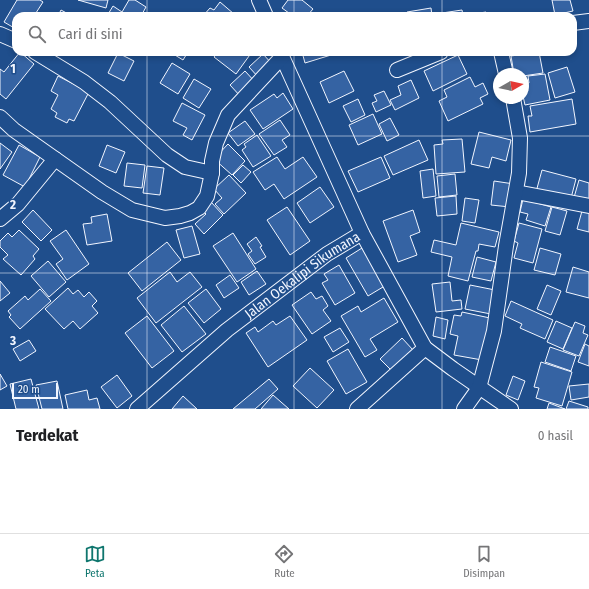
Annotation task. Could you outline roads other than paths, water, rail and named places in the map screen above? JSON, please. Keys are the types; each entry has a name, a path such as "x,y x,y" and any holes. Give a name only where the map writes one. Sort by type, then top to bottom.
{"street":[{"path":"260,0 264,12"},
{"path":"577,22 589,21"},
{"path":"0,34 12,39"},
{"path":"42,56 84,82 110,102 167,155 185,167 212,173"},
{"path":"0,117 14,130 55,159 102,192 132,210 165,218 190,213 199,208 207,196 216,143 228,115 280,56"},
{"path":"281,56 362,233"},
{"path":"397,70 431,56"},
{"path":"502,56 505,68"},
{"path":"464,409 479,388 494,331 506,246 520,173 520,138 514,104"},
{"path":"0,219 18,204 55,159"},
{"path":"516,192 589,206"},
{"name":"Jalan Oekalipi Sikumana","path":"137,409 227,330 328,254 362,233 425,348 479,388 511,409"},
{"path":"357,409 425,348"}]}
